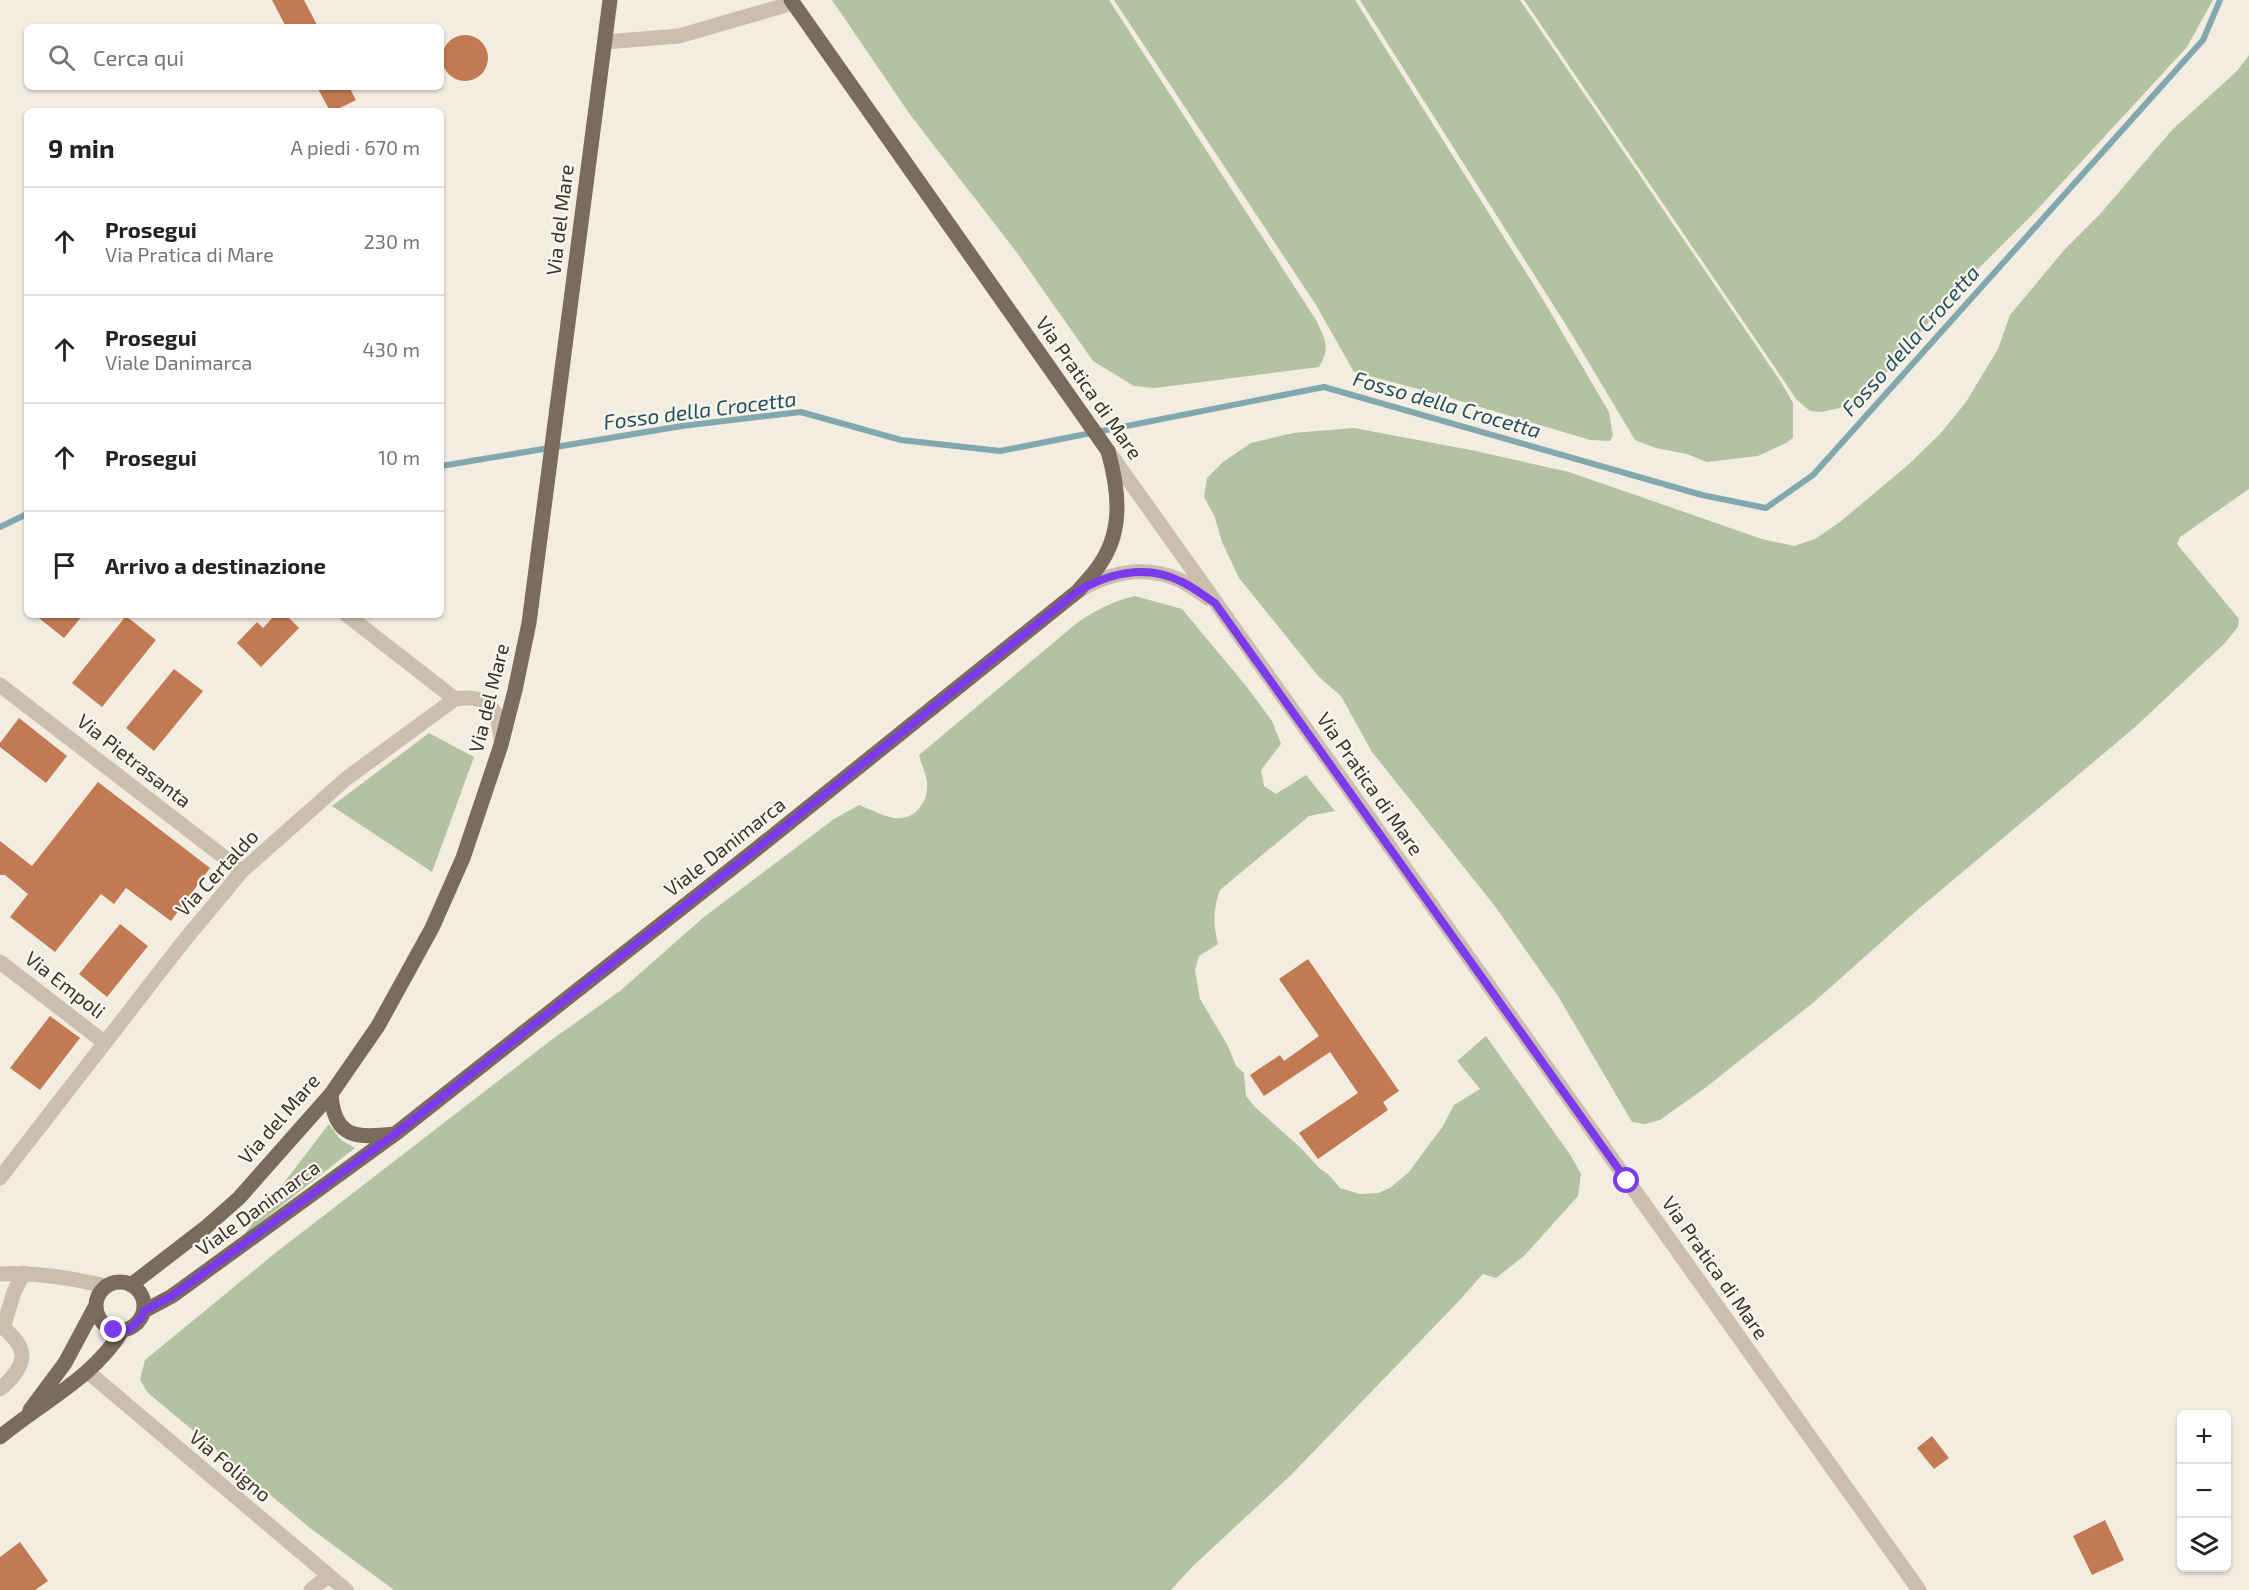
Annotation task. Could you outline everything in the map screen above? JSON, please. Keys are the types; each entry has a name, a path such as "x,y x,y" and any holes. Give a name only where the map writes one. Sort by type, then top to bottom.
{"main road":[{"name":"Via del Mare","path":"131,1285 205,1228 239,1198 331,1094 378,1026 432,928 463,858 501,745 529,623 610,0"},
{"name":"Via Pratica di Mare","path":"792,2 1108,451"},
{"name":"Viale Danimarca","path":"144,1311 172,1296 395,1134 754,851 1078,591 1103,560 1113,533 1118,508 1116,482 1108,451"},
{"path":"331,1094 333,1113 342,1128 358,1135 395,1134"},
{"path":"0,1437 88,1372 112,1348 122,1331 136,1325 144,1311 142,1296 131,1285 123,1282 106,1286 96,1299 95,1307 65,1363 25,1417"},
{"path":"95,1307 101,1322 107,1327 122,1331"}],"street":[{"path":"605,42 679,36 792,2"},
{"name":"Via Pratica di Mare","path":"1108,451 1918,1590"},
{"name":"Viale Danimarca","path":"1078,591 1100,579 1122,573 1149,572 1180,580 1215,603"},
{"path":"351,618 455,699 474,698 489,703 494,709 500,726 501,745"},
{"name":"Via Pietrasanta","path":"0,685 242,871"},
{"name":"Via Certaldo","path":"0,1178 104,1042 242,871 347,778 455,699"},
{"name":"Via Empoli","path":"0,962 104,1042"},
{"path":"5,1385 22,1360 22,1350 2,1326 24,1273"},
{"path":"0,1274 24,1273 68,1277 106,1286"},
{"name":"Via Foligno","path":"88,1372 346,1590"},
{"path":"311,1590 328,1576"}],"green space":[{"path":"832,0 1109,0 1316,320 1326,349 1319,367 1155,388 1134,386 1093,361 1015,250 911,116"},
{"path":"1114,0 1355,0 1542,298 1609,412 1613,436 1610,441 1590,440 1437,394 1354,372 1316,305"},
{"path":"1360,0 1520,0 1781,382 1793,403 1793,438 1758,456 1707,462 1687,454 1656,448 1635,440 1571,333"},
{"path":"1524,0 2213,0 2187,47 2034,213 1948,299 1861,403 1822,412 1810,411 1797,400"},
{"path":"2249,55 2249,489 2180,537 2177,544 2239,619 2238,627 2224,644 2134,728 1915,912 1814,1002 1705,1088 1660,1120 1645,1124 1632,1122 1558,996 1494,905 1372,752 1341,696 1319,677 1239,578 1222,542 1214,515 1204,497 1207,478 1223,462 1251,443 1293,433 1354,428 1471,450 1569,472 1762,539 1794,546 1815,539 1840,522 1909,464 1940,434 1966,402 1998,349 2010,315 2065,249 2101,213 2172,130 2237,71"},
{"path":"1135,596 1182,609 1247,687 1272,721 1281,744 1261,770 1264,786 1276,794 1306,775 1335,811 1309,816 1220,890 1214,917 1218,944 1199,956 1195,970 1200,999 1228,1046 1236,1066 1244,1073 1246,1096 1340,1188 1360,1194 1378,1193 1390,1188 1409,1172 1443,1126 1454,1105 1480,1089 1457,1061 1486,1036 1571,1156 1581,1174 1578,1196 1524,1256 1496,1278 1483,1274 1291,1475 1192,1567 1171,1590 394,1590 310,1528 147,1392 140,1379 145,1360 274,1254 550,1041 620,991 704,917 834,819 859,805 894,818 908,816 919,809 927,789 919,755 1077,623 1105,606"},
{"path":"429,733 474,757 432,872 332,806"},
{"path":"329,1124 341,1140 355,1148 243,1236"}],"building":[{"path":"272,0 304,0 316,24 284,24"},
{"path":"465,35 474,37 486,49 488,58 486,67 474,79 465,81 456,79 444,67 444,49 456,37"},
{"path":"319,90 351,90 356,100 340,108 328,108"},
{"path":"39,618 81,618 64,638"},
{"path":"124,618 128,618 156,640 102,707 72,683"},
{"path":"272,618 289,618 299,628 261,667 237,643 257,622 263,628"},
{"path":"174,669 203,691 154,751 126,728"},
{"path":"19,718 67,756 46,783 0,747 0,743"},
{"path":"98,782 210,868 171,921 126,888 114,904 101,894 55,952 10,917 28,894 5,875 0,875 0,841 32,866"},
{"path":"120,924 148,946 107,997 79,974"},
{"path":"1308,959 1399,1091 1383,1102 1388,1110 1318,1159 1299,1133 1358,1093 1330,1052 1264,1096 1250,1075 1280,1055 1284,1061 1319,1036 1279,979"},
{"path":"50,1016 80,1038 40,1090 10,1068"},
{"path":"1932,1436 1949,1458 1934,1469 1917,1448"},
{"path":"2105,1520 2124,1560 2092,1575 2073,1536"},
{"path":"20,1542 48,1581 35,1590 0,1590 0,1557"}],"waterway":[{"name":"Fosso della Crocetta","path":"444,466 682,426 801,412 901,440 1000,451 1324,387 1702,495 1766,508 1813,475 2203,40 2220,0"},
{"name":"Fosso della Crocetta","path":"0,527 24,515"}],"route":[{"path":"114,1330 122,1331 136,1325 144,1311 172,1296 395,1134 754,851 1078,591 1100,579 1122,573 1149,572 1180,580 1215,603 1627,1181"}]}
